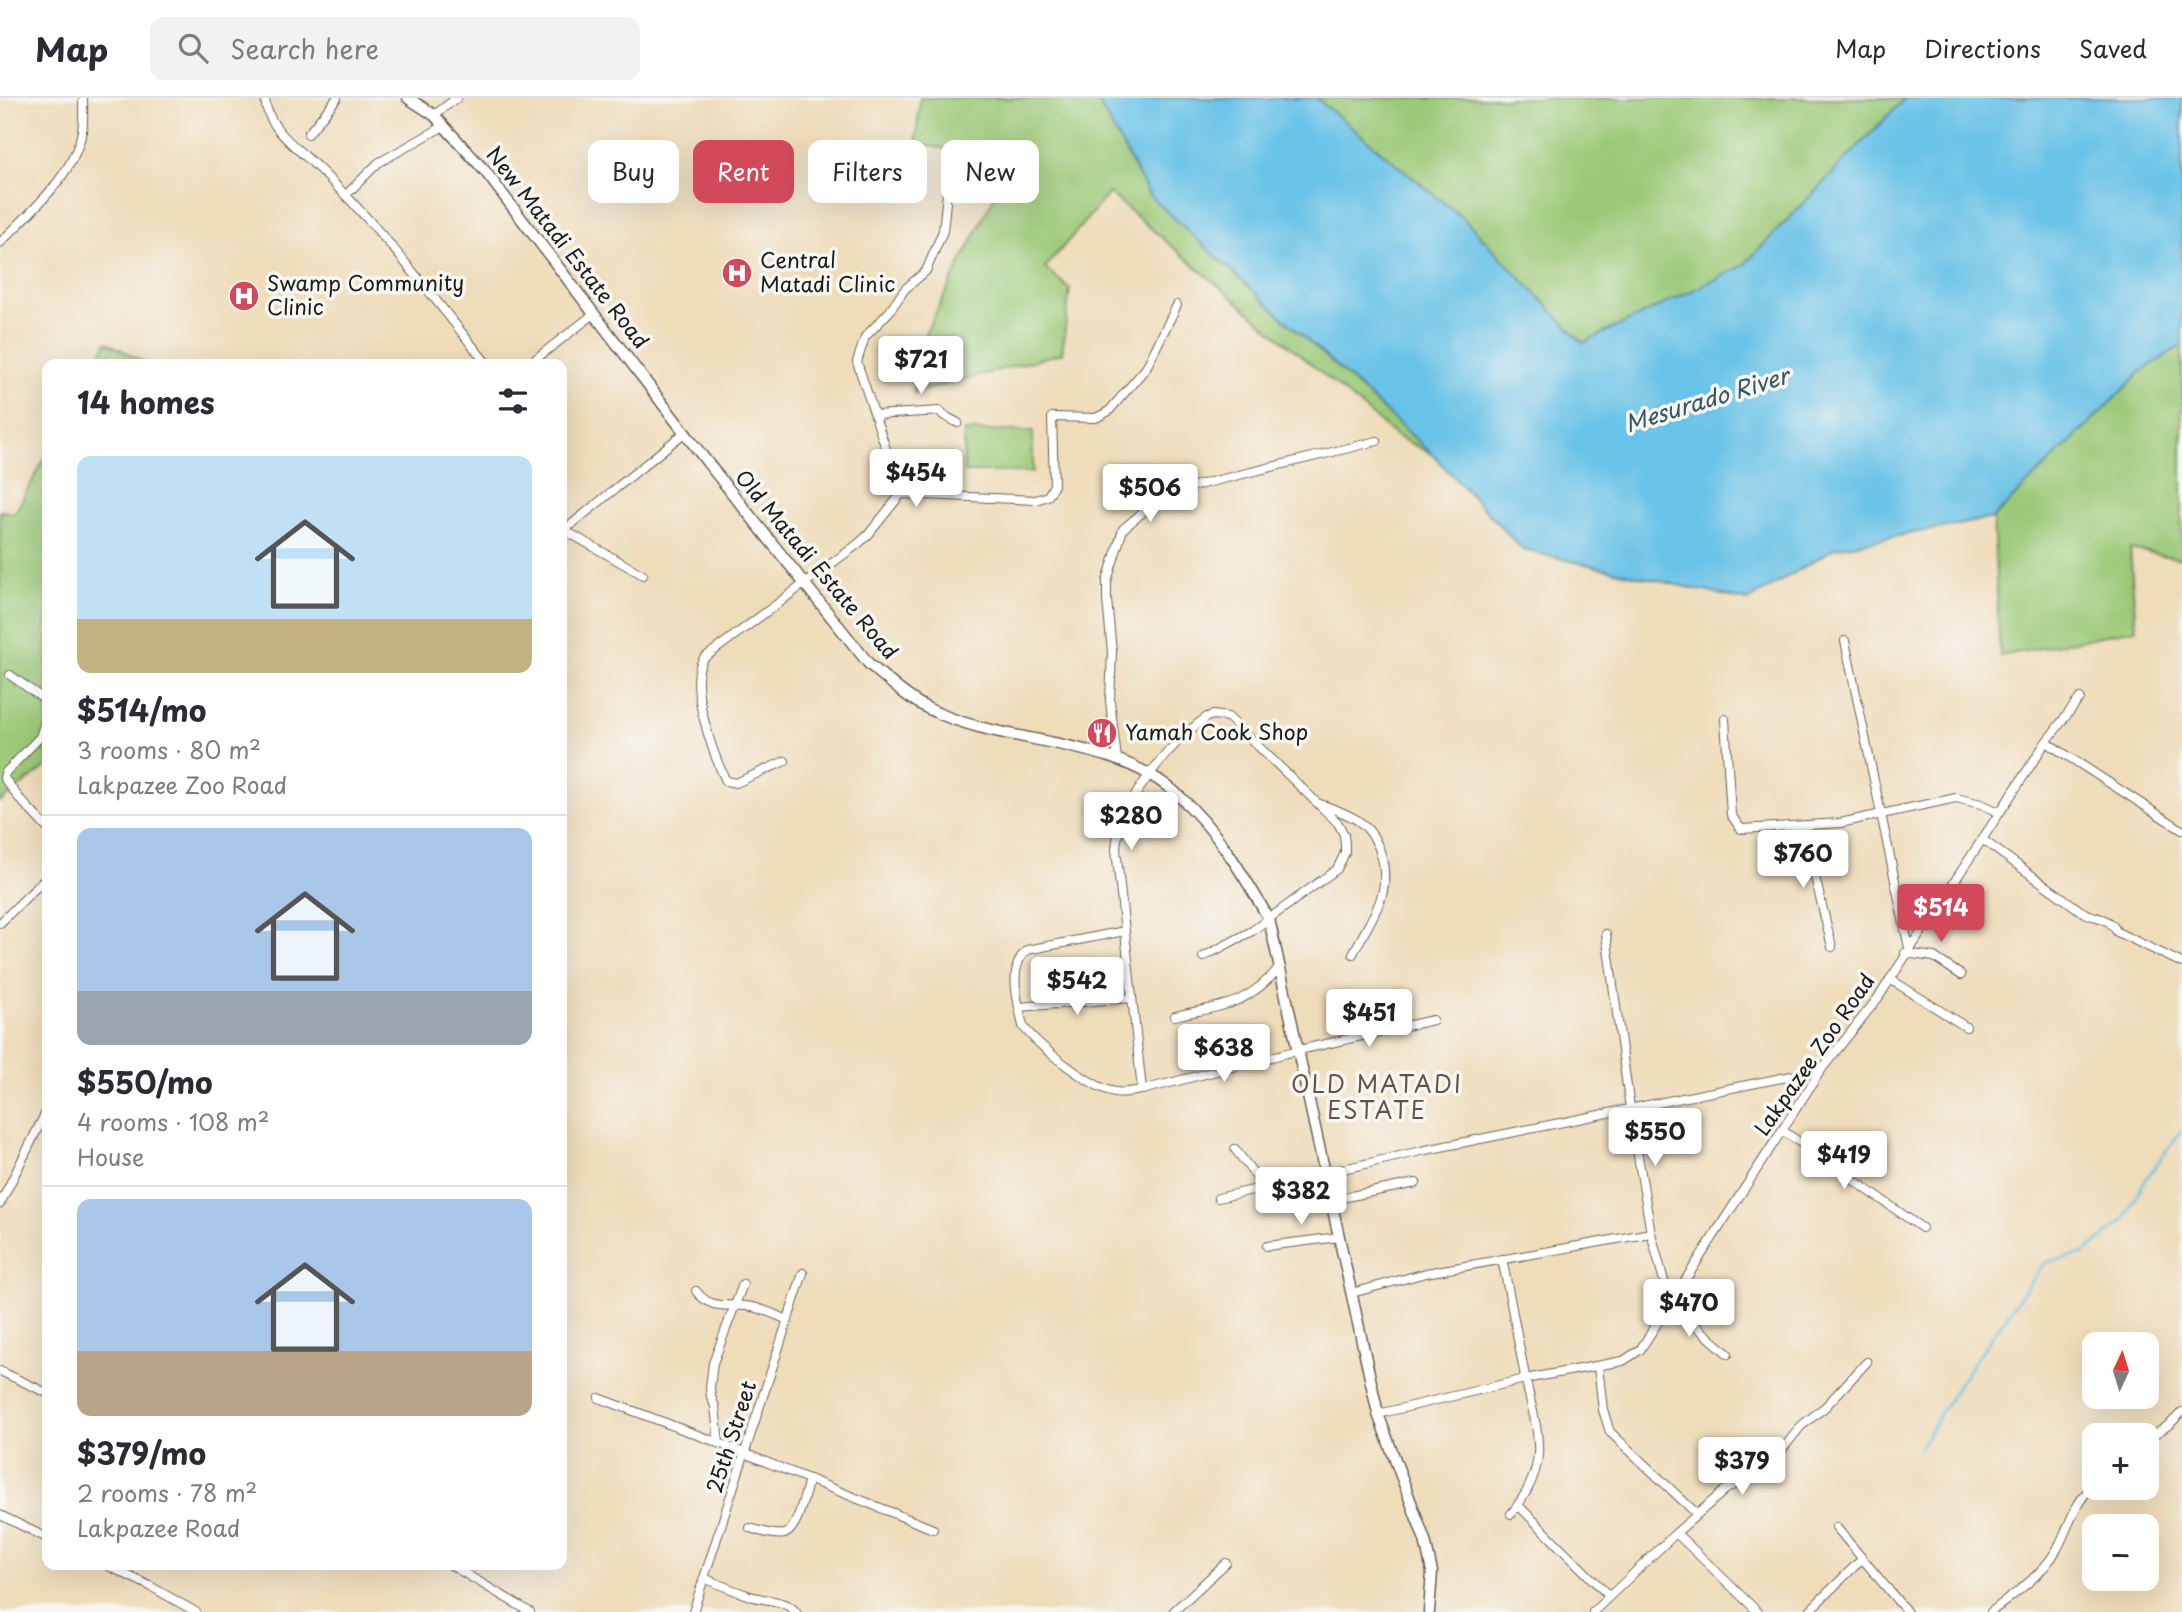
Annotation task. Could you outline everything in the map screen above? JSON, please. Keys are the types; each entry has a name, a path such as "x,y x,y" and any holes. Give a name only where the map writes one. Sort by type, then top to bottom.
{"street":[{"path":"0,243 42,199 72,158 83,129 83,98"},
{"path":"265,98 265,104 278,131 346,195 393,247 483,359"},
{"path":"308,134 337,98"},
{"name":"New Matadi Estate Road","path":"408,98 434,115 485,171 684,433"},
{"path":"434,115 457,98"},
{"path":"346,195 378,163 444,126"},
{"path":"901,494 857,362 861,344 871,330 889,312 905,289 926,271 943,231 946,203"},
{"path":"901,494 1036,500 1048,496 1054,485 1052,417 1096,418 1109,411 1146,368 1177,304"},
{"path":"536,359 594,314"},
{"path":"875,415 940,411 958,423"},
{"path":"567,528 684,433"},
{"name":"Old Matadi Estate Road","path":"684,433 869,664 898,689 928,708 960,721 1117,759 1148,774 1177,794 1216,835 1243,874 1269,919 1378,1414 1425,1540 1432,1572 1429,1612"},
{"path":"1117,759 1110,701 1112,652 1107,581 1123,529 1156,501 1174,491 1377,440"},
{"path":"785,761 736,783 726,780 701,705 698,671 704,658 868,536 901,494"},
{"path":"567,533 643,575"},
{"path":"1844,640 1882,815 1907,951 1934,957 1961,975"},
{"path":"10,675 42,698"},
{"name":"Lakpazee Zoo Road","path":"1378,1414 1525,1379 1632,1358 1640,1350 1821,1070 1878,998 2046,742 2080,698"},
{"path":"1142,1090 1116,849 1117,835 1148,774 1201,721 1207,717 1221,715 1228,717 1339,823 1344,835 1345,853 1337,869 1269,919 1203,957"},
{"path":"1725,719 1730,803 1734,820 1741,829 1840,823 1956,797 1981,803 1999,812"},
{"path":"42,730 40,737 5,773 4,778 42,823"},
{"path":"2046,742 2182,830"},
{"path":"1319,804 1343,812 1361,822 1370,832 1383,862 1385,876 1380,901 1353,954"},
{"path":"1803,827 1832,947"},
{"path":"1983,841 2081,911 2091,917 2103,916 2112,923 2117,932 2182,963"},
{"path":"0,923 42,882"},
{"path":"1125,931 1027,950 1017,962 1019,1007 1023,1026 1059,1061 1112,1092 1142,1090 1299,1050 1433,1020"},
{"path":"1606,934 1630,1108 1651,1233 1670,1303 1728,1354"},
{"path":"1175,1016 1238,1002 1264,985 1280,967"},
{"path":"1890,979 1966,1027"},
{"path":"1019,1007 1132,998"},
{"path":"1218,1198 1323,1173 1821,1070"},
{"path":"0,1204 42,1120"},
{"path":"1782,1130 1922,1228"},
{"path":"1236,1149 1264,1187"},
{"path":"1331,1200 1416,1183"},
{"path":"1352,1293 1426,1273 1651,1233"},
{"path":"1267,1246 1339,1237"},
{"path":"1503,1259 1539,1447 1530,1485 1511,1514"},
{"name":"25th Street","path":"693,1612 803,1273"},
{"path":"719,1443 716,1406 710,1387 713,1363 743,1284"},
{"path":"696,1291 704,1301 715,1305 748,1306 788,1320"},
{"path":"1594,1612 1609,1595 1725,1490 1771,1464 1801,1426 1825,1407 1867,1362"},
{"path":"1598,1366 1605,1422 1610,1432 1698,1514"},
{"path":"0,1371 42,1391"},
{"path":"599,1398 933,1529"},
{"path":"2159,1432 2182,1412"},
{"path":"750,1528 785,1534 793,1528 809,1479"},
{"path":"1991,1612 2044,1567 2056,1551 2082,1499"},
{"path":"1518,1504 1609,1595"},
{"path":"0,1515 42,1536"},
{"path":"1836,1527 1904,1611"},
{"path":"1676,1533 1758,1612"},
{"path":"1808,1612 1861,1560"},
{"path":"1173,1612 1226,1563"},
{"path":"117,1570 196,1612"},
{"path":"459,1570 530,1612"},
{"path":"704,1578 748,1596 776,1601 796,1612"}],"green space":[{"path":"920,98 1096,98 1150,196 1432,454 1396,436 1109,193 1045,268 1070,289 1062,353 914,393 913,358 991,203 1039,203 1039,140 941,140 941,148 927,145 927,140 916,140"},
{"path":"1316,98 1905,98 1743,266 1583,344 1465,220"},
{"path":"107,342 138,359 98,359"},
{"path":"2182,345 2182,559 2130,549 2136,629 2000,656 1993,518 2142,371"},
{"path":"964,431 1033,431 1033,472 964,472"},
{"path":"42,463 42,770 0,802 0,511 15,513"}],"water":[{"name":"Mesurado River","path":"1096,98 1316,98 1465,220 1583,343 1743,266 1905,98 2182,98 2182,345 2142,371 1993,518 1835,548 1748,601 1523,550 1432,454 1150,196"}],"waterway":[{"path":"27,755 42,745"},
{"path":"1920,1447 1955,1389 2044,1263 2085,1253 2124,1220 2143,1183 2182,1130"}],"place":[{"name":"Central Matadi Clinic","path":"737,273"},
{"name":"Swamp Community Clinic","path":"244,296"},
{"name":"Yamah Cook Shop","path":"1102,733"}],"district":[{"name":"OLD MATADI ESTATE","path":"1377,1098"}]}
